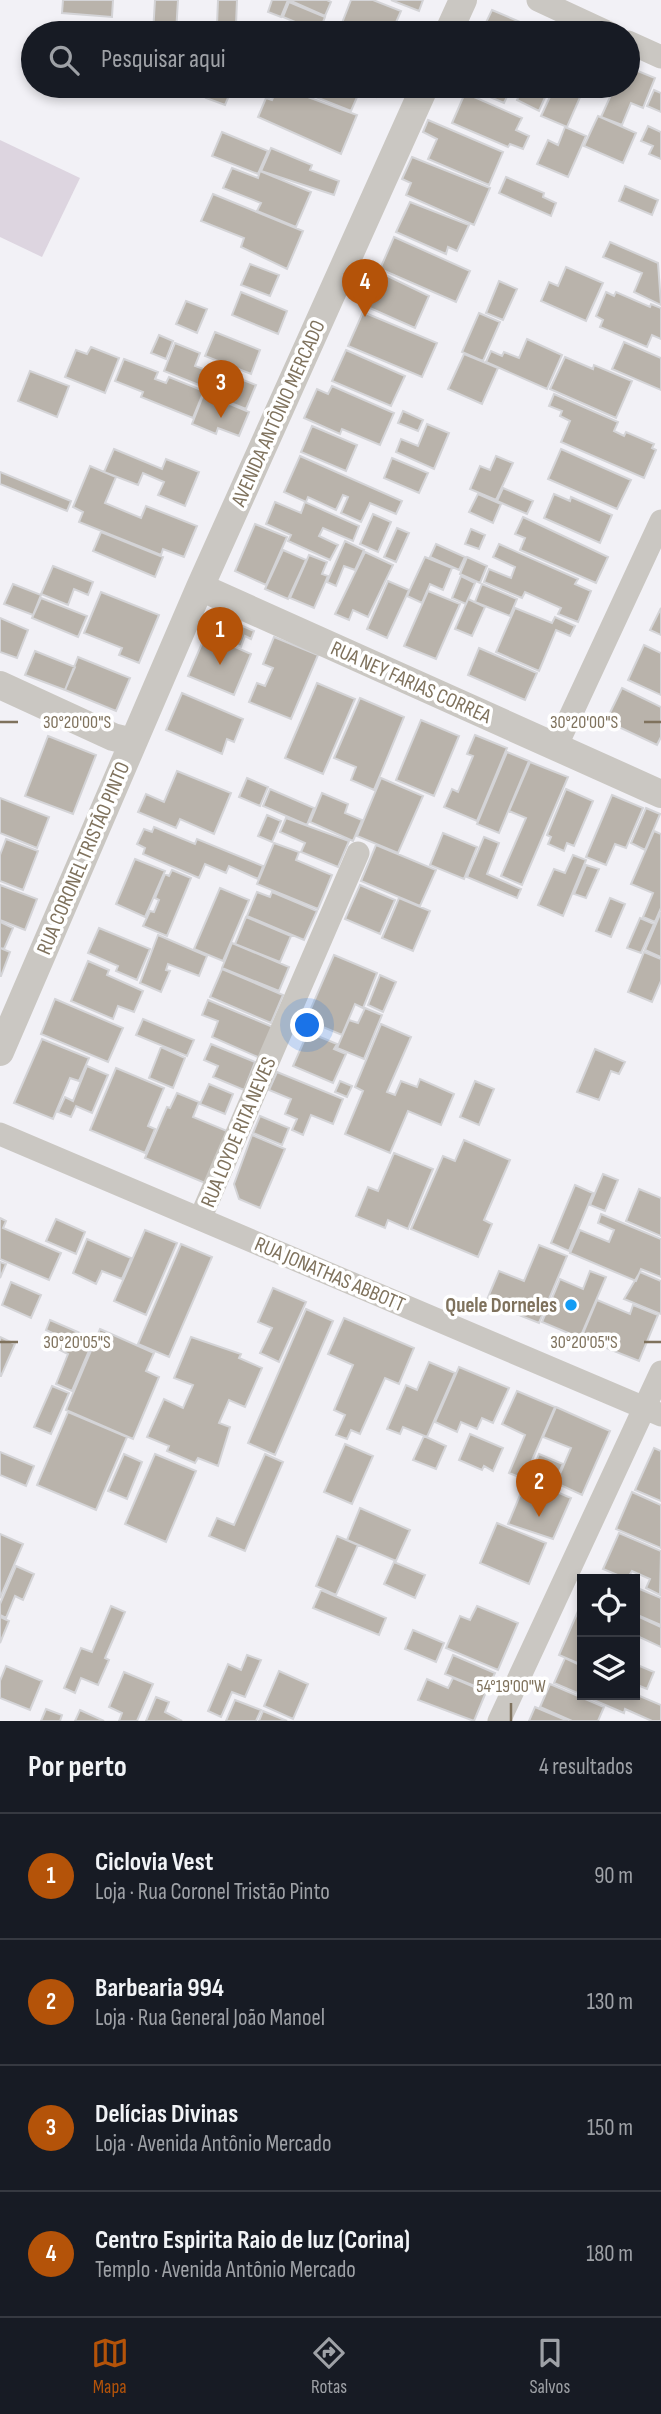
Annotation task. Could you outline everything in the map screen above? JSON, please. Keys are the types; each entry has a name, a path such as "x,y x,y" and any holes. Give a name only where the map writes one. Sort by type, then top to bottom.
{"street":[{"path":"453,21 463,0"},
{"path":"538,0 583,21"},
{"path":"640,47 661,57"},
{"name":"AVENIDA ANTÔNIO MERCADO","path":"200,587 420,98"},
{"path":"556,747 661,521"},
{"name":"RUA CORONEL TRISTÃO PINTO","path":"0,1052 200,587"},
{"name":"RUA NEY FARIAS CORREA","path":"200,587 661,794"},
{"path":"0,685 113,737 133,742"},
{"name":"RUA LOYDE RITA NEVES","path":"200,1219 358,853"},
{"name":"RUA JONATHAS ABBOTT","path":"0,1134 653,1411"},
{"path":"499,1721 653,1411 661,1372"}],"shaded area":[{"path":"0,140 80,178 42,257 0,237"}],"building":[{"path":"63,0 113,0 112,17 62,13"},
{"path":"155,0 178,0 177,21 154,21"},
{"path":"218,0 237,0 236,21 217,21"},
{"path":"272,0 288,0 281,17 268,12"},
{"path":"289,0 327,0 331,2 325,16"},
{"path":"351,0 373,0 401,11 397,21 343,21"},
{"path":"391,0 423,0 419,11"},
{"path":"289,2 325,17 323,21 293,21 283,17"},
{"path":"492,10 518,21 487,21"},
{"path":"640,72 655,78 643,108 631,103 622,125 601,117 610,98 640,98"},
{"path":"654,90 661,93 661,112 647,106"},
{"path":"206,98 228,98 225,105"},
{"path":"266,98 311,98 357,115 341,154 258,117"},
{"path":"318,98 357,98 351,111"},
{"path":"463,98 476,98 522,118 516,130 529,136 523,149 510,144 508,147 452,123"},
{"path":"492,98 506,98 504,103"},
{"path":"518,98 545,98 539,111 517,100"},
{"path":"549,98 580,98 567,127 541,116"},
{"path":"598,116 636,133 623,163 584,146"},
{"path":"428,120 503,152 489,185 428,159 437,139 423,132"},
{"path":"648,126 661,132 661,159 649,154 653,146 641,141"},
{"path":"565,127 586,136 568,177 537,164 548,140 558,145"},
{"path":"222,132 268,151 258,174 212,156"},
{"path":"271,148 312,165 310,170 339,181 334,195 261,171"},
{"path":"412,157 490,188 474,225 406,195 411,183 402,179"},
{"path":"232,168 258,178 260,171 311,192 296,227 257,211 261,203 223,188"},
{"path":"506,177 544,193 543,197 556,203 551,216 499,193"},
{"path":"625,186 658,200 652,215 619,201"},
{"path":"213,194 303,231 287,269 241,247 244,238 201,221"},
{"path":"410,202 469,225 457,251 448,247 446,254 396,232"},
{"path":"394,237 470,271 456,302 380,269"},
{"path":"610,242 658,263 661,305 634,292 642,273 603,257"},
{"path":"250,264 279,275 270,296 241,285"},
{"path":"365,265 429,296 415,328 363,305 372,284 360,279"},
{"path":"566,267 603,283 586,321 541,301 549,282 558,286"},
{"path":"499,281 517,289 503,320 486,313"},
{"path":"241,292 287,311 278,334 232,315"},
{"path":"606,292 614,296 616,292 650,307 651,304 661,308 661,339 652,335 647,347 600,327 603,320 596,316"},
{"path":"186,301 207,309 197,333 176,324"},
{"path":"363,312 437,343 422,377 348,346"},
{"path":"479,313 500,322 483,361 462,352"},
{"path":"215,332 260,350 251,374 205,356"},
{"path":"159,335 173,341 166,359 151,353"},
{"path":"527,339 562,355 547,389 486,362 491,351 502,356 504,352 519,358"},
{"path":"624,342 661,358 661,390 612,369"},
{"path":"175,343 200,353 195,366 212,372 206,388 164,371"},
{"path":"91,347 119,358 105,393 65,377 76,350 87,354"},
{"path":"346,350 405,376 391,406 332,381"},
{"path":"464,354 498,368 482,404 448,389"},
{"path":"565,357 593,369 594,365 632,381 616,418 550,389"},
{"path":"124,359 158,372 155,379 166,383 169,377 204,391 193,418 141,397 143,392 115,381"},
{"path":"218,370 256,385 246,409 208,394"},
{"path":"30,371 69,386 57,417 18,401"},
{"path":"332,386 394,413 380,445 342,429 340,434 304,418 317,389 328,394"},
{"path":"204,393 249,412 239,436 218,428 216,434 192,424"},
{"path":"554,394 618,422 614,431 624,436 626,432 654,444 652,448 656,450 644,478 561,442 570,421 560,416 562,411 549,406"},
{"path":"403,411 423,420 418,431 398,423"},
{"path":"427,424 449,433 434,469 396,452 401,439 418,446"},
{"path":"312,426 357,445 346,471 301,452"},
{"path":"114,449 162,469 166,459 199,472 185,506 158,495 164,482 143,473 138,485 104,472"},
{"path":"561,449 631,480 617,509 548,479"},
{"path":"300,456 402,501 396,514 370,503 361,522 341,513 348,497 343,495 336,510 308,497 306,502 284,492"},
{"path":"496,456 513,463 496,500 470,489 480,466 490,470"},
{"path":"392,458 428,473 419,493 384,478"},
{"path":"90,466 116,477 105,503 141,518 146,506 197,526 184,557 163,549 161,555 79,522 83,512 73,507"},
{"path":"0,472 71,501 67,511 0,484"},
{"path":"503,488 533,501 527,514 497,501"},
{"path":"478,494 501,504 493,523 469,512"},
{"path":"554,494 570,501 571,497 612,515 600,543 544,518"},
{"path":"275,502 301,513 305,502 359,526 353,541 323,528 319,536 338,545 330,560 288,541 291,535 266,524"},
{"path":"373,514 391,522 378,552 360,544"},
{"path":"523,517 608,557 596,583 520,550 525,538 515,534"},
{"path":"255,524 287,537 266,585 235,571"},
{"path":"397,528 409,533 396,562 384,557"},
{"path":"471,529 485,535 479,549 465,544"},
{"path":"101,532 163,557 155,577 93,551"},
{"path":"345,541 364,550 355,570 344,566 336,586 327,582"},
{"path":"436,544 465,557 459,570 430,557"},
{"path":"499,544 578,579 575,584 591,591 578,622 558,614 561,608 525,592 522,598 484,582 489,569 511,578 515,567 493,557"},
{"path":"283,550 306,560 288,599 265,589"},
{"path":"365,552 393,565 368,617 353,610 349,620 335,614"},
{"path":"309,555 327,562 322,574 328,576 314,608 290,598"},
{"path":"425,557 452,568 443,590 430,584 422,603 407,596"},
{"path":"467,557 487,566 480,583 460,574"},
{"path":"53,566 93,582 88,595 74,589 68,605 41,594"},
{"path":"461,576 475,583 466,604 452,598"},
{"path":"388,581 409,590 387,638 367,629"},
{"path":"13,584 41,595 33,615 4,604"},
{"path":"482,584 517,599 510,616 475,602"},
{"path":"428,591 460,604 436,659 404,646"},
{"path":"101,592 159,615 139,663 119,655 122,648 84,633"},
{"path":"41,598 87,616 78,637 32,618"},
{"path":"468,599 485,607 472,636 455,629"},
{"path":"515,608 552,623 555,617 575,626 570,636 556,630 539,671 496,652"},
{"path":"661,608 661,635 650,630"},
{"path":"218,615 254,631 251,639 245,636 241,647 210,634"},
{"path":"0,618 28,630 17,658 0,652"},
{"path":"206,634 251,654 234,695 188,676"},
{"path":"274,637 318,655 291,719 249,702 257,683 265,686 273,668 263,664"},
{"path":"644,645 661,653 661,695 628,680"},
{"path":"479,648 537,673 525,700 468,675"},
{"path":"35,651 75,667 65,690 25,675"},
{"path":"78,657 130,678 116,711 65,690"},
{"path":"317,683 355,699 323,774 285,758"},
{"path":"622,688 661,707 661,737 657,745 606,721"},
{"path":"182,693 243,719 234,742 227,739 222,754 166,730"},
{"path":"360,698 404,717 374,790 351,780 356,767 334,758"},
{"path":"421,720 459,736 434,796 396,780"},
{"path":"475,735 507,748 477,821 444,807 452,789 458,792 473,756 467,754"},
{"path":"48,736 96,755 73,814 25,796"},
{"path":"507,752 529,761 499,833 477,824"},
{"path":"530,762 568,777 522,885 501,876 526,818 509,811"},
{"path":"177,771 231,793 214,834 180,819 176,828 138,812 146,794 164,802"},
{"path":"247,778 268,787 260,806 239,797"},
{"path":"381,778 423,796 398,853 357,836"},
{"path":"270,789 314,808 307,825 263,806"},
{"path":"566,789 593,801 574,846 567,843 564,851 548,844 551,837 547,835"},
{"path":"322,793 348,804 345,813 362,820 353,841 310,822"},
{"path":"612,795 643,808 626,848 615,844 606,865 586,857"},
{"path":"0,798 49,817 37,848 0,833"},
{"path":"646,808 660,814 645,850 631,843"},
{"path":"267,815 281,821 272,842 258,836"},
{"path":"286,818 349,841 338,867 301,852 305,843 280,832"},
{"path":"154,827 195,844 197,839 263,866 258,879 229,866 226,873 205,864 199,878 143,854 145,848 137,844 144,829 152,832"},
{"path":"654,831 661,834 661,908 655,922 643,917 653,893 631,884"},
{"path":"443,833 477,847 464,879 430,865"},
{"path":"484,837 499,843 487,874 521,889 517,898 467,877"},
{"path":"6,839 38,851 23,890 0,881 0,855"},
{"path":"274,843 299,852 296,860 332,875 318,909 257,884"},
{"path":"376,845 436,870 420,906 361,881"},
{"path":"573,855 586,860 563,916 538,905 554,869 565,873"},
{"path":"135,859 165,871 145,917 116,904"},
{"path":"586,865 599,869 586,898 574,894"},
{"path":"172,870 191,878 167,936 143,926 150,911 154,912 159,900 155,898 165,874 169,876"},
{"path":"0,885 37,899 25,930 0,920"},
{"path":"360,885 395,900 380,934 345,919"},
{"path":"220,888 249,900 223,961 194,949"},
{"path":"257,892 270,897 272,892 317,911 304,940 247,916"},
{"path":"399,898 430,911 413,951 382,938"},
{"path":"610,898 625,904 611,937 596,931"},
{"path":"661,912 661,957 645,950"},
{"path":"246,917 291,936 280,962 235,944"},
{"path":"640,918 654,924 641,953 627,948"},
{"path":"0,922 13,928 4,949 0,948"},
{"path":"99,928 150,949 137,980 116,971 118,966 88,953"},
{"path":"158,935 207,956 199,976 168,964 166,970 170,971 161,992 140,983"},
{"path":"232,943 289,967 279,991 222,968"},
{"path":"0,948 10,952 1,976 0,976"},
{"path":"644,952 661,959 661,981 652,1002 628,992"},
{"path":"334,955 377,973 363,1008 355,1004 342,1035 306,1020"},
{"path":"88,961 109,970 107,975 143,991 134,1012 118,1006 113,1019 71,1001"},
{"path":"222,969 283,995 271,1023 210,997"},
{"path":"380,975 396,982 383,1012 368,1005"},
{"path":"55,999 123,1028 108,1062 41,1034"},
{"path":"208,1000 273,1027 260,1058 212,1037 218,1021 202,1015"},
{"path":"365,1008 382,1015 364,1059 337,1048 349,1020 358,1023"},
{"path":"143,1019 194,1040 187,1056 136,1035"},
{"path":"381,1024 411,1037 387,1092 395,1095 401,1081 417,1087 420,1079 454,1094 441,1125 408,1111 390,1153 345,1134 363,1091 355,1087"},
{"path":"308,1032 337,1044 334,1049 346,1054 333,1083 293,1066"},
{"path":"42,1039 89,1058 79,1081 70,1078 53,1119 14,1103"},
{"path":"211,1044 255,1062 244,1090 213,1077 218,1066 204,1060"},
{"path":"161,1047 185,1058 173,1088 149,1078"},
{"path":"595,1049 625,1062 619,1074 611,1071 599,1100 577,1092"},
{"path":"87,1066 108,1075 92,1113 76,1106 71,1117 58,1112 65,1097 73,1101"},
{"path":"116,1068 164,1088 148,1126 155,1129 145,1153 90,1130"},
{"path":"277,1072 343,1099 333,1124 311,1115 303,1135 292,1130 297,1119 285,1114 291,1099 269,1090"},
{"path":"340,1081 352,1086 347,1097 335,1092"},
{"path":"475,1081 494,1089 479,1125 460,1117"},
{"path":"209,1084 233,1094 225,1114 200,1104"},
{"path":"177,1093 199,1102 193,1117 227,1131 205,1183 145,1158 167,1107 170,1108"},
{"path":"260,1116 289,1128 282,1145 253,1133"},
{"path":"252,1135 285,1149 260,1208 239,1199 234,1184"},
{"path":"464,1140 510,1160 484,1220 492,1224 478,1257 411,1229 443,1156 455,1161"},
{"path":"394,1153 433,1169 408,1229 388,1220 385,1228 356,1216 368,1187 378,1191"},
{"path":"603,1174 618,1180 605,1211 590,1205"},
{"path":"575,1185 593,1193 569,1251 551,1243"},
{"path":"639,1189 661,1198 661,1236 626,1221"},
{"path":"601,1214 661,1239 661,1277 641,1269 636,1281 570,1253 580,1230 609,1242 614,1230 598,1223"},
{"path":"0,1218 6,1221 3,1228 61,1253 49,1280 0,1259"},
{"path":"56,1219 85,1232 76,1254 46,1241"},
{"path":"145,1230 177,1243 146,1315 114,1301"},
{"path":"87,1239 131,1258 122,1279 102,1271 96,1284 73,1273"},
{"path":"181,1244 212,1257 169,1357 138,1344"},
{"path":"539,1245 567,1256 539,1323 486,1302 499,1271 524,1281"},
{"path":"0,1262 6,1264 0,1278"},
{"name":"Quele Dorneles","path":"590,1271 606,1277 580,1338 542,1322 560,1279 583,1289"},
{"path":"640,1272 661,1281 661,1314 624,1299"},
{"path":"11,1282 41,1295 31,1318 2,1305"},
{"path":"273,1288 306,1302 279,1362 260,1353 272,1328 258,1322"},
{"path":"597,1300 630,1314 633,1305 658,1315 639,1361 581,1338"},
{"path":"306,1309 333,1321 275,1455 248,1443"},
{"path":"344,1318 414,1348 399,1384 385,1378 360,1434 351,1430 347,1439 336,1435 345,1415 334,1410 353,1365 328,1354"},
{"path":"50,1320 94,1339 72,1391 56,1384 68,1354 54,1347 59,1336 46,1330"},
{"path":"100,1329 154,1353 146,1371 159,1377 133,1439 66,1410"},
{"path":"0,1337 15,1344 1,1376 0,1376"},
{"path":"191,1337 241,1354 239,1358 262,1368 245,1407 229,1400 219,1423 230,1427 218,1466 198,1458 195,1463 167,1451 169,1446 147,1437 164,1399 183,1408 193,1385 174,1378"},
{"path":"429,1362 455,1373 427,1437 403,1427 400,1434 387,1429 406,1385 417,1390"},
{"path":"459,1367 509,1388 493,1423 482,1418 477,1429 461,1422 457,1432 435,1422"},
{"path":"52,1386 69,1393 51,1434 34,1427"},
{"path":"517,1391 555,1407 524,1479 509,1473 525,1435 502,1424"},
{"path":"556,1407 610,1431 582,1495 556,1483 571,1448 543,1437"},
{"path":"68,1412 127,1437 96,1510 37,1485"},
{"path":"470,1434 503,1448 493,1471 484,1466 482,1470 459,1460"},
{"path":"424,1436 446,1446 436,1469 413,1460"},
{"path":"345,1444 373,1456 352,1504 324,1492"},
{"path":"654,1448 661,1451 661,1501 635,1490"},
{"path":"0,1452 34,1466 26,1486 0,1475"},
{"path":"124,1454 142,1462 127,1499 108,1491"},
{"path":"155,1454 196,1471 166,1542 125,1524"},
{"path":"265,1454 283,1462 245,1551 209,1536 217,1518 234,1525"},
{"path":"539,1454 563,1464 552,1488 529,1479"},
{"path":"525,1483 541,1490 543,1486 571,1498 553,1539 508,1524"},
{"path":"632,1492 661,1505 661,1548 616,1529"},
{"path":"360,1508 410,1530 396,1561 347,1540"},
{"path":"497,1523 546,1543 529,1584 480,1563"},
{"path":"619,1533 661,1551 660,1595 646,1588 650,1579 640,1574 632,1571 630,1574 615,1574 603,1569"},
{"path":"0,1534 23,1544 0,1598"},
{"path":"337,1536 358,1545 336,1595 316,1586"},
{"path":"394,1562 425,1575 415,1598 384,1584"},
{"path":"16,1566 34,1574 23,1600 15,1596 6,1618 0,1615 0,1604"},
{"path":"640,1589 661,1598 661,1625 640,1616"},
{"path":"321,1590 386,1618 379,1635 313,1608"},
{"path":"111,1606 125,1612 105,1658 109,1660 98,1685 81,1678 75,1693 64,1688 81,1648 92,1652"},
{"path":"477,1606 518,1623 498,1670 446,1648 460,1616 470,1620"},
{"path":"577,1614 577,1663 559,1655"},
{"path":"0,1617 9,1621 0,1643"},
{"path":"640,1617 661,1627 661,1647 640,1637"},
{"path":"413,1630 444,1643 436,1662 405,1649"},
{"path":"247,1655 261,1660 245,1697 232,1692 221,1717 208,1711 228,1664 241,1670"},
{"path":"453,1655 495,1673 487,1691 445,1674"},
{"path":"565,1658 577,1664 577,1693 554,1683"},
{"path":"6,1666 42,1681 30,1710 0,1698 0,1681"},
{"path":"640,1666 654,1672 647,1689 640,1686"},
{"path":"279,1671 308,1684 293,1719 264,1706"},
{"path":"124,1672 153,1684 137,1721 119,1721 122,1713 109,1707"},
{"path":"453,1678 486,1692 474,1721 418,1700 427,1679 448,1688"},
{"path":"550,1684 577,1696 577,1700 588,1700 604,1707 598,1721 572,1721 540,1707"},
{"path":"640,1696 661,1705 661,1721 652,1721 625,1709 624,1713 594,1700 640,1700"},
{"path":"156,1697 169,1702 165,1712 182,1721 146,1721"},
{"path":"235,1700 261,1710 256,1721 226,1721"},
{"path":"535,1707 568,1721 529,1721"},
{"path":"46,1709 62,1715 60,1721 41,1721"},
{"path":"80,1710 104,1721 75,1721"},
{"path":"263,1711 287,1721 259,1721"}],"place":[{"name":"Centro Espirita Raio de luz (Corina)","path":"365,317"},
{"name":"Delícias Divinas","path":"221,418"},
{"name":"Ciclovia Vest","path":"220,665"},
{"name":"Quele Dorneles","path":"571,1305"},
{"name":"Barbearia 994","path":"539,1517"}]}
